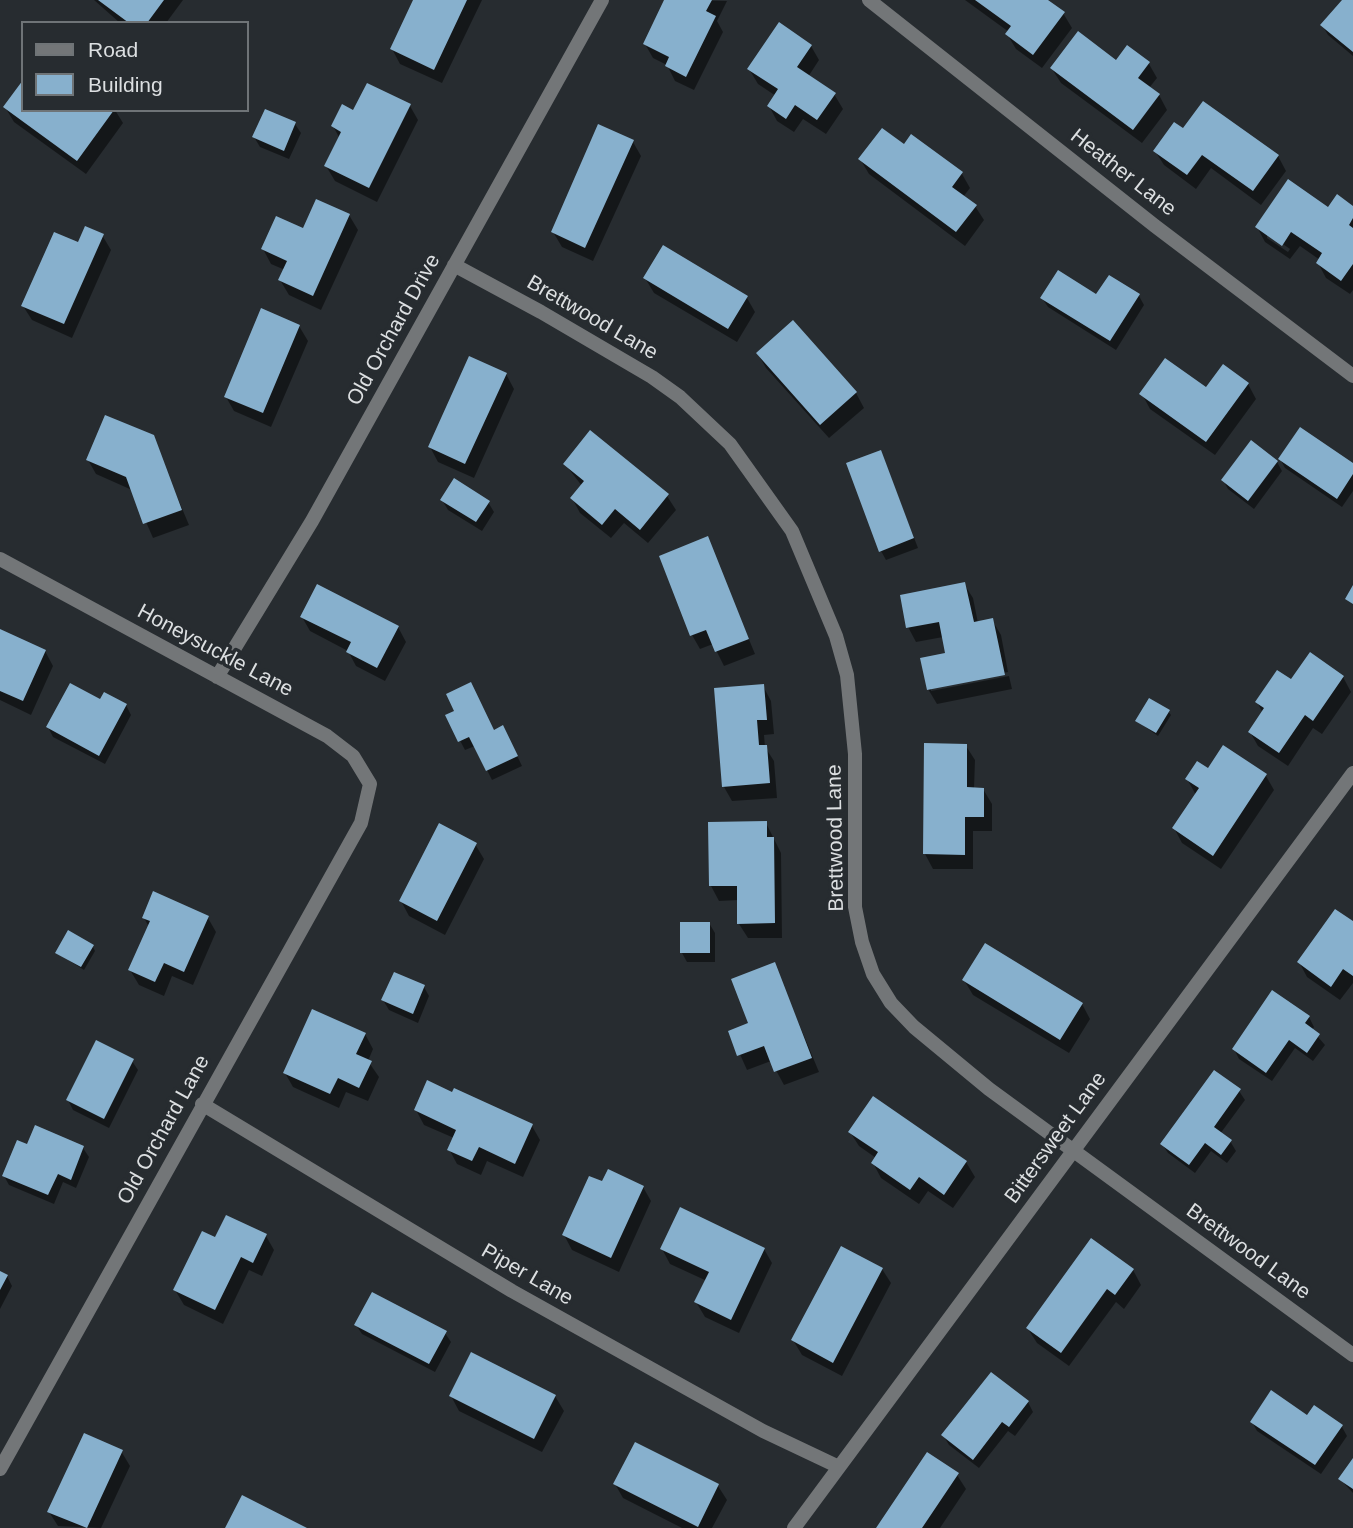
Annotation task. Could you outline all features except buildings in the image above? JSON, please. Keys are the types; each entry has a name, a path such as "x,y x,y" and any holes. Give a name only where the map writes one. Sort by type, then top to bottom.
{"street":[{"name":"Old Orchard Drive","path":"217,677 312,521 602,0"},
{"name":"Heather Lane","path":"869,0 1155,226 1353,376"},
{"name":"Brettwood Lane","path":"454,265 652,377 705,420 752,471 792,531 836,636 847,675 855,754 855,907 862,942 873,974 891,1003 939,1049 1353,1355"},
{"name":"Honeysuckle Lane","path":"0,559 327,736 353,756 364,769 370,785 365,811"},
{"name":"Bittersweet Lane","path":"794,1528 1353,773"},
{"name":"Old Orchard Lane","path":"0,1469 361,823 365,811"},
{"name":"Piper Lane","path":"202,1104 524,1298 763,1432 839,1467"}]}
